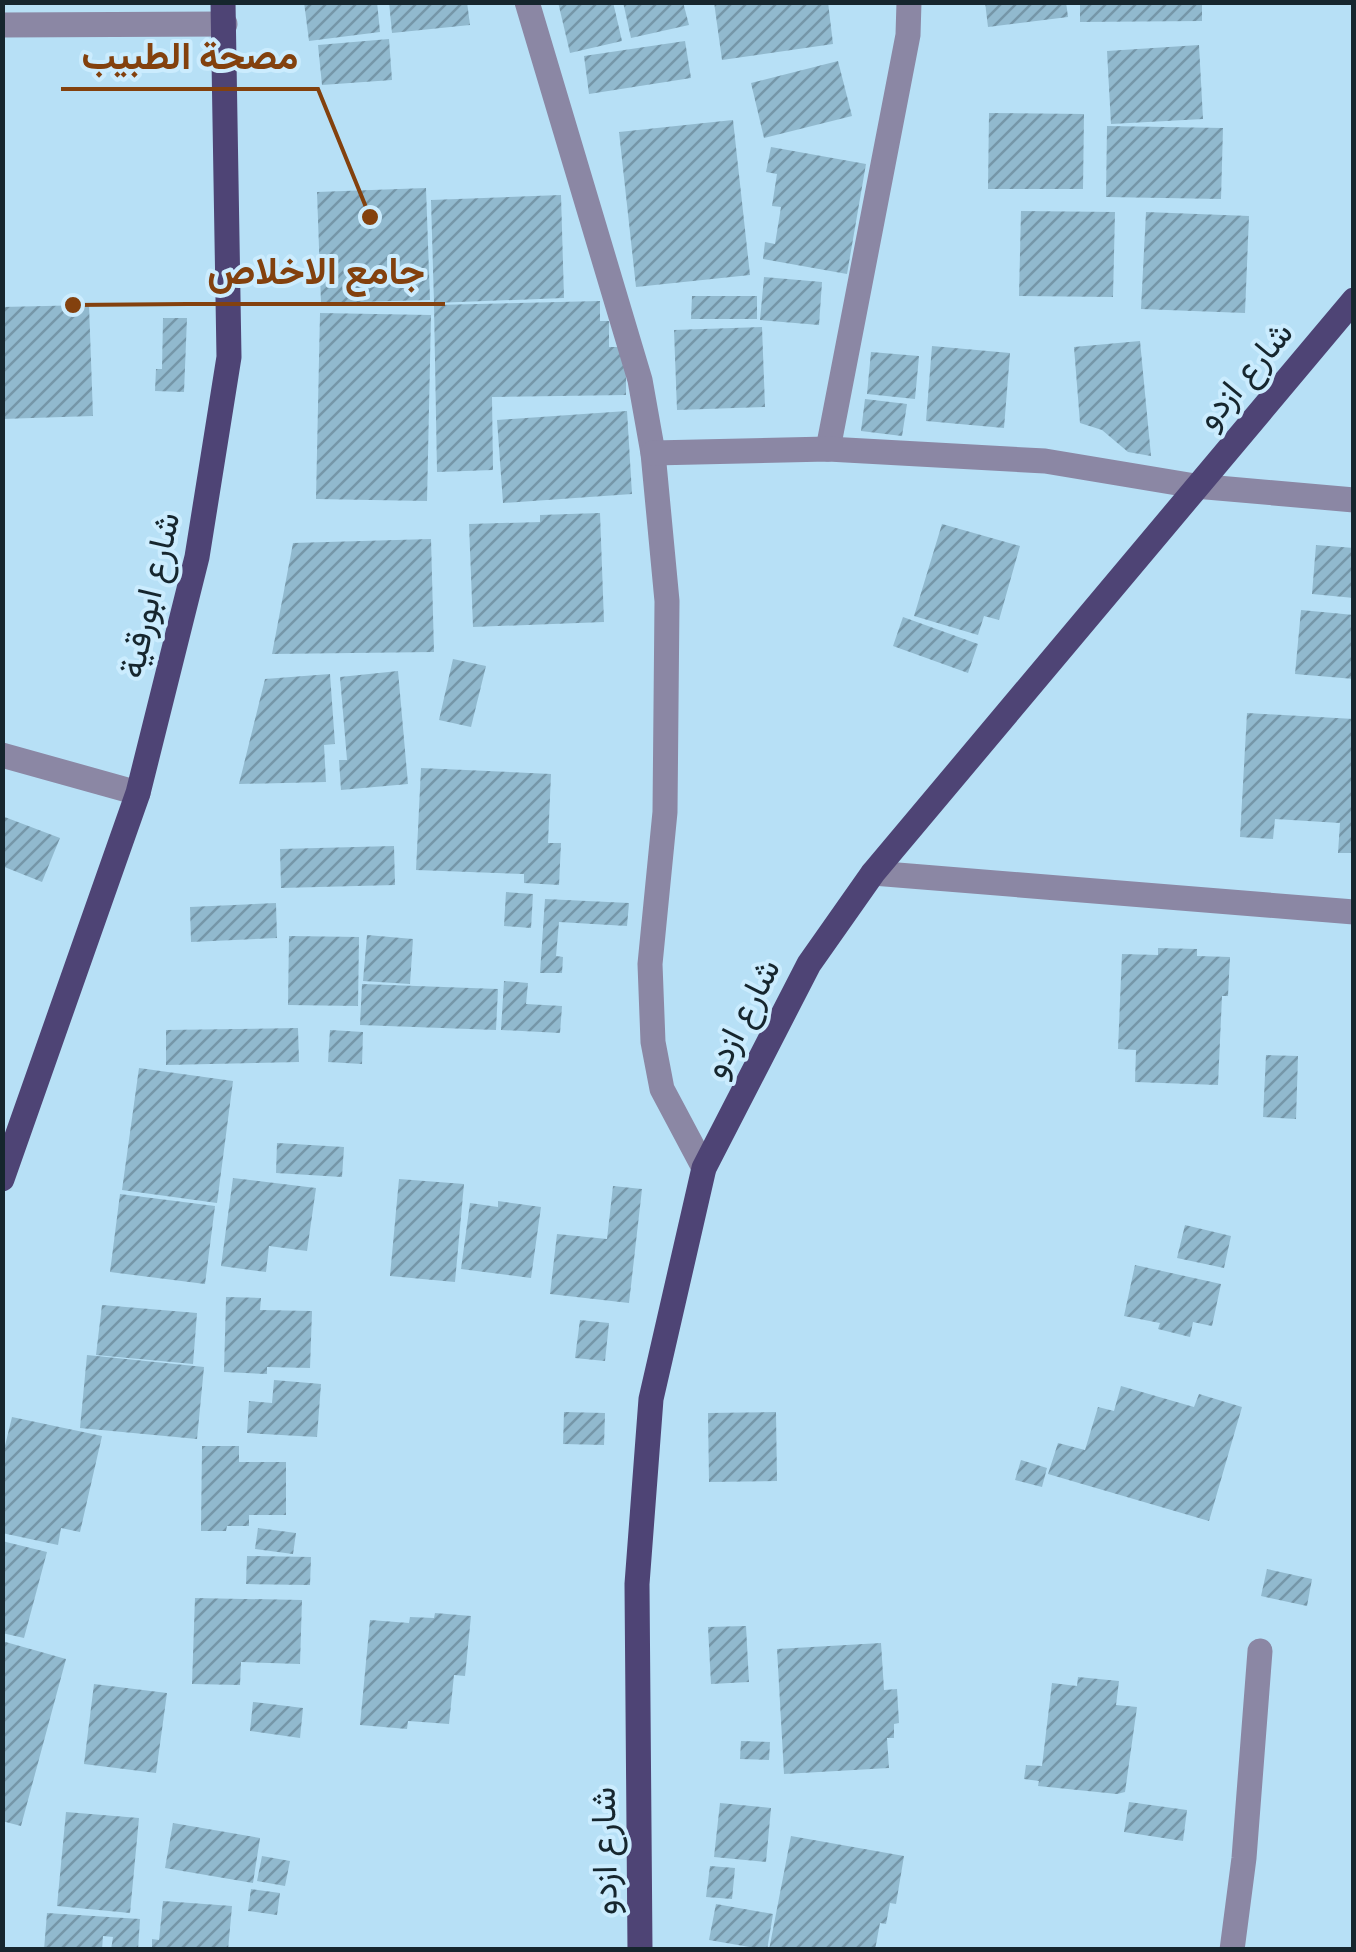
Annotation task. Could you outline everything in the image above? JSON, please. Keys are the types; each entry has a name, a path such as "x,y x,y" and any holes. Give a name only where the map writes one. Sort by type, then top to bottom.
{"main road":[{"name":"شارع ابورقية","path":"2,1179 138,793 197,558 229,357 224,13"},
{"name":"شارع ازدو","path":"640,1950 636,1584 651,1399 704,1168 808,964 873,873 1354,300"}],"street":[{"path":"527,2 640,380 653,453 667,601 665,812 650,964 653,1042 662,1089 704,1168"},
{"path":"828,449 908,35 908,2"},
{"path":"2,25 224,13"},
{"path":"653,453 828,449 1045,461 1196,486 1354,500"},
{"path":"2,755 138,793"},
{"path":"873,873 1354,912"},
{"path":"1232,1950 1244,1858 1260,1650"}],"building":[{"path":"304,2 377,2 380,32 309,41"},
{"path":"389,2 467,2 470,25 392,33"},
{"path":"558,2 613,2 622,41 570,53"},
{"path":"623,2 683,2 689,25 631,38"},
{"path":"714,2 828,2 833,44 722,60"},
{"path":"985,2 1066,2 1068,17 988,27"},
{"path":"1080,2 1202,2 1202,21 1080,22"},
{"path":"389,39 392,80 322,85 318,45"},
{"path":"685,41 691,78 589,94 584,56"},
{"path":"1199,45 1203,119 1111,124 1107,51"},
{"path":"838,61 852,116 764,138 751,83"},
{"path":"989,113 1084,114 1083,189 988,189"},
{"path":"733,120 750,275 636,287 619,132"},
{"path":"1107,126 1223,128 1221,199 1106,197"},
{"path":"771,147 866,164 847,274 763,259 765,242 775,244 781,207 772,206 777,174 766,172"},
{"path":"426,188 430,300 321,303 317,192"},
{"path":"561,195 564,298 434,303 431,200"},
{"path":"1021,211 1115,212 1113,297 1019,296"},
{"path":"1146,212 1249,216 1245,313 1141,309"},
{"path":"764,277 822,282 819,325 760,320"},
{"path":"692,296 757,296 757,319 691,319"},
{"path":"600,301 600,321 609,321 609,347 626,347 626,395 492,397 493,470 437,472 434,305"},
{"path":"89,305 93,416 2,419 2,307"},
{"path":"320,313 431,315 427,501 316,499"},
{"path":"163,318 187,318 184,392 155,391 156,369 162,369"},
{"path":"762,327 765,407 677,410 674,330"},
{"path":"1140,341 1151,456 1128,452 1102,430 1080,423 1074,347"},
{"path":"932,346 1010,353 1004,428 926,421"},
{"path":"871,352 919,356 915,399 867,394"},
{"path":"865,399 907,404 902,436 861,431"},
{"path":"627,411 632,494 503,503 497,420"},
{"path":"600,513 604,622 473,627 469,524 540,522 540,515"},
{"path":"942,524 1020,546 999,620 984,616 978,635 914,616"},
{"path":"431,539 434,652 272,654 293,543"},
{"path":"1316,545 1354,548 1354,598 1312,594"},
{"path":"1301,610 1354,615 1354,679 1295,674"},
{"path":"903,617 978,644 968,673 893,646"},
{"path":"453,659 486,666 471,727 439,720"},
{"path":"398,671 408,784 341,790 339,760 347,760 340,677"},
{"path":"330,674 335,744 324,745 326,782 239,784 265,679"},
{"path":"1247,713 1354,719 1354,853 1338,853 1340,823 1275,819 1273,839 1240,837"},
{"path":"421,768 551,774 548,843 561,843 559,885 524,883 524,874 416,870"},
{"path":"2,816 60,838 42,882 2,866"},
{"path":"394,846 395,885 281,888 280,849"},
{"path":"506,892 533,894 531,928 504,926"},
{"path":"545,899 629,903 627,926 559,922 556,956 563,957 562,973 540,973"},
{"path":"276,903 277,938 191,942 190,907"},
{"path":"367,935 413,939 410,984 363,981"},
{"path":"289,936 359,937 358,1006 288,1005"},
{"path":"1158,948 1197,949 1197,956 1230,957 1228,996 1222,996 1218,1085 1135,1082 1136,1050 1118,1049 1122,954 1158,955"},
{"path":"504,981 528,983 526,1004 562,1006 560,1033 501,1030"},
{"path":"362,984 498,989 496,1030 360,1025"},
{"path":"298,1028 299,1062 166,1065 166,1030"},
{"path":"330,1030 363,1032 362,1064 328,1062"},
{"path":"1266,1055 1298,1056 1296,1119 1263,1117"},
{"path":"139,1068 233,1081 217,1203 122,1190"},
{"path":"277,1143 344,1147 342,1177 276,1173"},
{"path":"233,1178 316,1188 307,1251 269,1246 266,1272 221,1266"},
{"path":"399,1179 464,1184 455,1282 390,1276"},
{"path":"613,1186 642,1189 629,1303 550,1294 557,1234 607,1239"},
{"path":"120,1194 215,1206 205,1284 110,1272"},
{"path":"498,1201 541,1207 531,1278 461,1269 470,1203 498,1207"},
{"path":"1185,1225 1231,1236 1224,1268 1177,1258"},
{"path":"1135,1265 1221,1284 1212,1326 1193,1322 1190,1337 1158,1329 1160,1323 1124,1316"},
{"path":"226,1297 261,1298 260,1310 312,1311 310,1368 267,1367 267,1374 224,1372"},
{"path":"102,1305 197,1313 193,1364 96,1355"},
{"path":"580,1320 609,1323 605,1361 575,1358"},
{"path":"87,1355 204,1367 197,1439 80,1428"},
{"path":"274,1380 321,1384 317,1437 247,1433 249,1401 272,1403"},
{"path":"1121,1386 1194,1407 1199,1394 1242,1407 1209,1521 1048,1474 1058,1443 1085,1450 1098,1407 1114,1411"},
{"path":"564,1412 605,1413 604,1445 563,1444"},
{"path":"776,1412 777,1481 709,1482 708,1413"},
{"path":"12,1417 102,1436 80,1532 61,1528 58,1545 2,1533 2,1458"},
{"path":"202,1446 239,1446 239,1462 286,1462 286,1515 249,1515 249,1526 201,1531"},
{"path":"1021,1460 1047,1468 1042,1487 1015,1480"},
{"path":"258,1528 296,1533 293,1554 255,1549"},
{"path":"2,1541 47,1552 24,1638 2,1633"},
{"path":"247,1556 311,1557 310,1585 246,1584"},
{"path":"1267,1569 1312,1579 1307,1606 1261,1596"},
{"path":"195,1598 302,1600 300,1664 241,1662 240,1685 192,1684"},
{"path":"435,1613 471,1616 465,1676 454,1675 449,1724 408,1721 407,1729 360,1725 370,1620 409,1623 410,1617 434,1618"},
{"path":"746,1626 749,1682 711,1684 708,1627"},
{"path":"2,1641 66,1659 21,1826 2,1821"},
{"path":"881,1643 884,1690 897,1689 899,1723 894,1724 894,1738 887,1738 889,1768 784,1774 777,1649"},
{"path":"1078,1677 1119,1681 1116,1705 1137,1707 1125,1792 1038,1786 1039,1781 1024,1779 1026,1765 1042,1766 1052,1683 1077,1686"},
{"path":"94,1684 167,1693 156,1773 84,1764"},
{"path":"253,1702 303,1708 300,1738 250,1731"},
{"path":"741,1741 770,1742 769,1760 740,1759"},
{"path":"1129,1802 1187,1810 1183,1841 1124,1832"},
{"path":"720,1803 771,1808 766,1862 714,1857"},
{"path":"66,1812 139,1818 130,1913 57,1906"},
{"path":"173,1823 260,1838 253,1883 165,1868"},
{"path":"791,1836 904,1856 896,1904 890,1903 886,1924 880,1923 875,1950 769,1950"},
{"path":"262,1856 290,1861 285,1886 257,1881"},
{"path":"710,1866 735,1868 732,1899 706,1897"},
{"path":"251,1889 280,1893 277,1915 248,1911"},
{"path":"163,1901 232,1906 228,1950 152,1950 152,1939 159,1940"},
{"path":"716,1904 773,1914 767,1950 709,1940"},
{"path":"47,1913 140,1919 138,1950 111,1950 113,1937 103,1936 102,1950 44,1950"}],"place":[{"name":"مصحة الطبيب","path":"370,217"},
{"name":"جامع الاخلاص","path":"73,305"}]}
